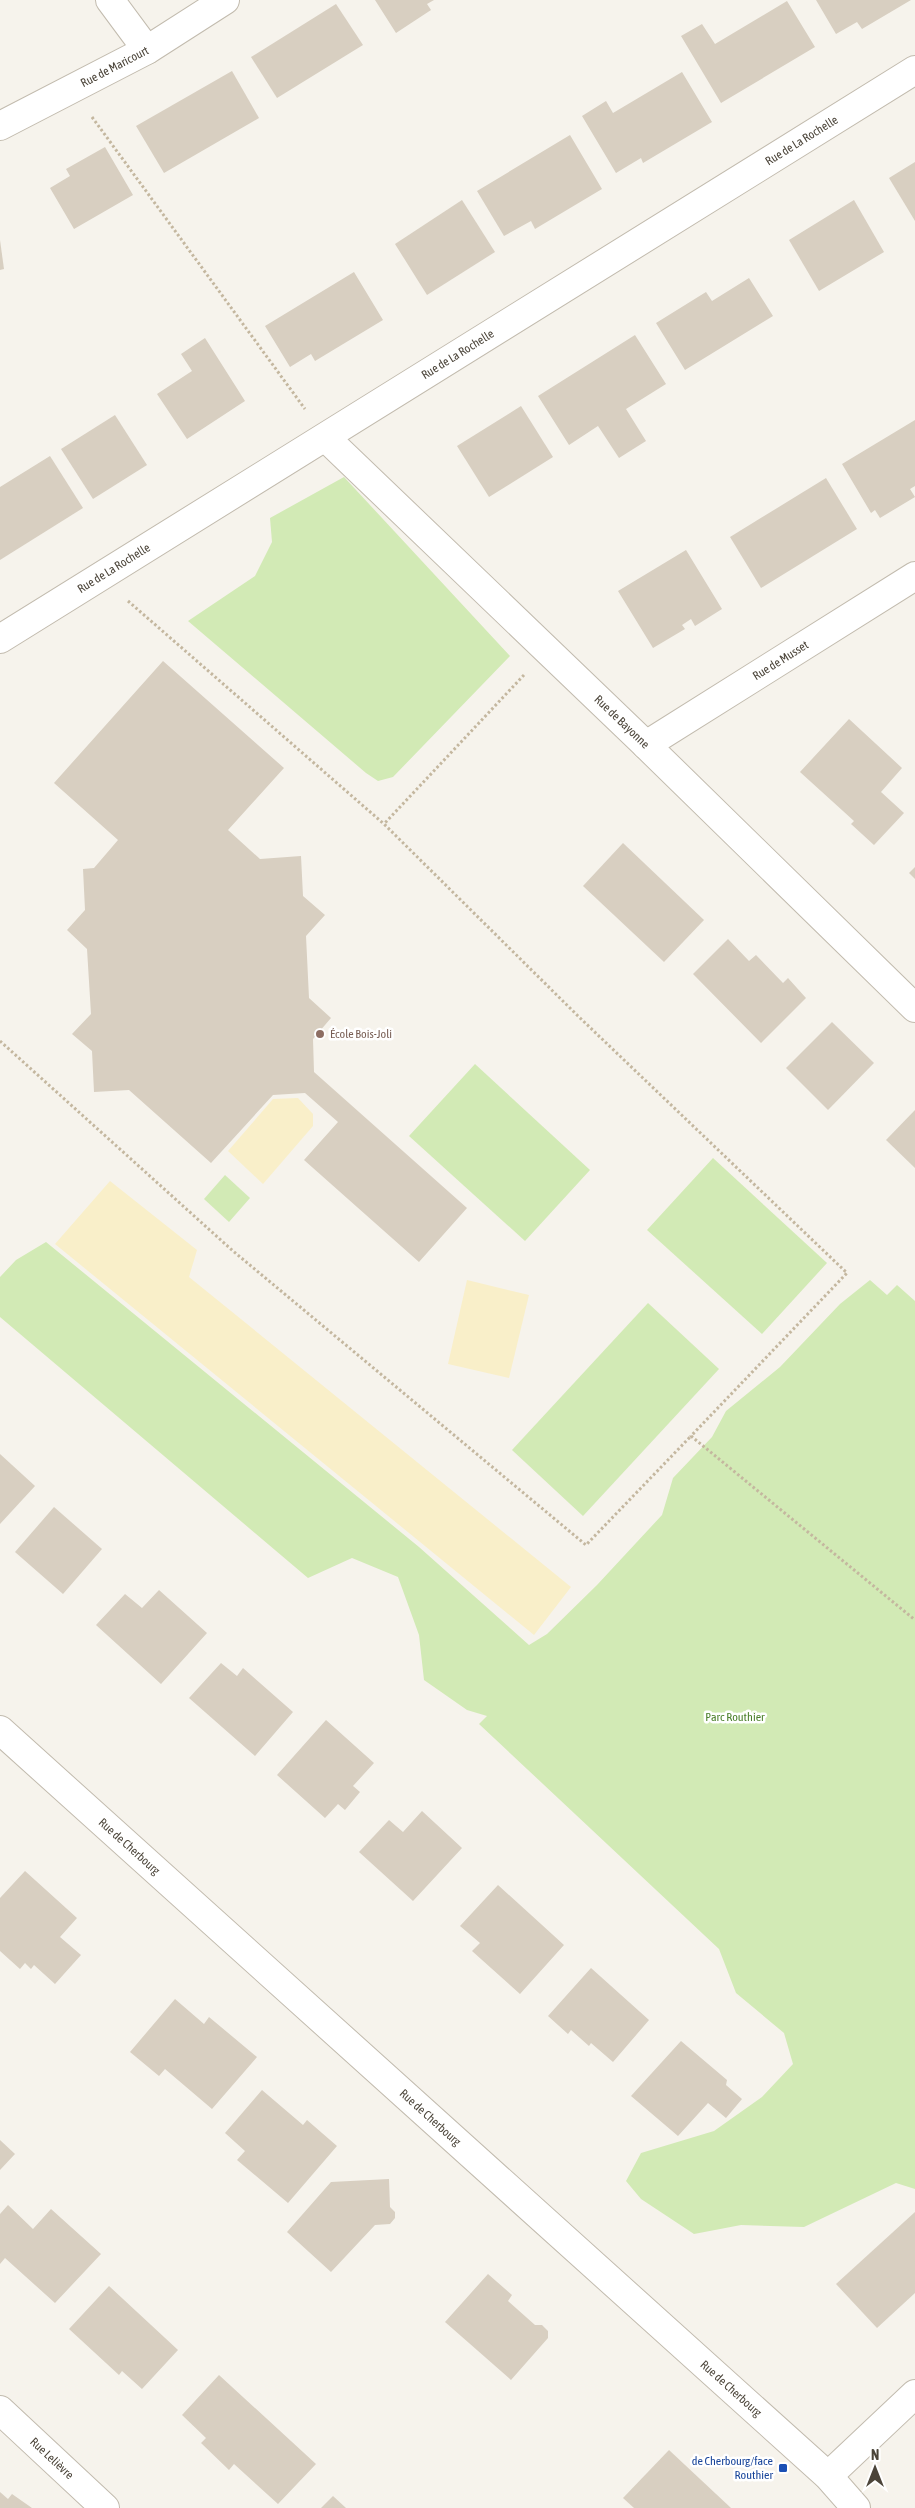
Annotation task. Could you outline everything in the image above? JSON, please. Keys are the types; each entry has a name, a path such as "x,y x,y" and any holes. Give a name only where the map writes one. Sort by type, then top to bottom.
{"street":[{"path":"110,0 147,50"},
{"name":"Rue de Maricourt","path":"0,126 147,50 225,0"},
{"name":"Rue de La Rochelle","path":"0,638 326,438 915,70"},
{"name":"Rue de Bayonne","path":"326,438 646,745 915,1008"},
{"name":"Rue de Musset","path":"646,745 915,576"},
{"name":"Rue de Cherbourg","path":"0,1730 828,2476 856,2508"},
{"path":"828,2476 915,2394"},
{"name":"Rue Lelièvre","path":"0,2410 105,2508"}],"path":[{"path":"72,89 326,438"},
{"path":"0,1040 233,1251 586,1545 847,1273 578,1016 384,824 100,577"},
{"path":"384,824 547,650"},
{"path":"691,1436 915,1620"}],"green space":[{"path":"344,477 510,656 393,777 378,781 366,773 188,621 255,576 272,542 270,518"},
{"path":"475,1064 590,1170 525,1241 409,1136"},
{"path":"713,1158 827,1263 762,1334 647,1230"},
{"path":"225,1175 250,1198 229,1222 204,1199"},
{"name":"Parc Routhier","path":"46,1242 419,1547 529,1645 547,1634 597,1585 662,1515 673,1478 712,1437 726,1411 780,1367 840,1304 870,1280 887,1295 897,1285 915,1301 915,2189 896,2183 804,2227 741,2225 694,2234 641,2199 626,2181 641,2153 714,2131 762,2097 793,2064 784,2033 736,1993 719,1949 479,1724 487,1716 467,1710 424,1680 419,1635 398,1577 352,1558 308,1578 0,1317 0,1277 16,1260"},
{"path":"648,1303 719,1369 583,1516 512,1450"}],"sand":[{"path":"298,1098 313,1114 313,1126 263,1184 228,1151 273,1099"},
{"path":"110,1181 197,1250 189,1277 571,1587 534,1635 55,1244"},
{"path":"467,1280 529,1295 509,1378 448,1364"}],"building":[{"path":"375,0 434,0 427,4 431,10 396,33"},
{"path":"816,0 911,0 862,29 857,22 836,34"},
{"path":"787,1 815,47 721,103 681,36 702,24 715,44"},
{"path":"336,4 363,45 277,98 251,57"},
{"path":"232,71 259,118 164,173 136,126"},
{"path":"682,72 712,122 643,163 641,158 616,173 582,116 606,101 613,113"},
{"path":"570,135 602,189 535,229 531,221 504,236 477,191"},
{"path":"105,147 133,195 74,229 50,188 70,176 66,169"},
{"path":"915,162 915,221 889,178"},
{"path":"462,200 495,252 427,295 395,244"},
{"path":"854,200 884,252 819,291 789,240"},
{"path":"0,240 4,269 0,270"},
{"path":"354,272 383,320 315,361 311,354 290,367 265,326"},
{"path":"749,278 773,316 685,370 656,323 706,292 712,301"},
{"path":"635,335 666,384 626,409 646,441 619,458 598,426 569,445 538,396"},
{"path":"205,338 245,401 187,439 157,394 192,371 181,354"},
{"path":"521,406 553,457 489,497 457,446"},
{"path":"115,415 147,465 93,499 61,449"},
{"path":"915,420 915,486 910,489 915,497 880,518 875,510 871,513 842,464"},
{"path":"50,456 83,508 0,560 0,487"},
{"path":"826,478 857,529 761,588 730,537"},
{"path":"686,550 722,609 695,626 691,619 682,625 685,629 653,648 618,591"},
{"path":"163,661 284,768 228,830 260,859 301,856 303,896 325,915 306,936 309,998 331,1018 313,1039 314,1072 467,1208 419,1262 304,1160 338,1122 305,1093 273,1095 211,1163 129,1090 94,1092 92,1051 72,1034 91,1014 87,949 67,930 85,910 83,869 94,868 118,840 54,783"},
{"path":"849,719 902,768 881,792 904,813 874,845 851,824 854,821 800,772"},
{"path":"623,843 704,920 664,962 583,886"},
{"path":"915,867 915,879 909,873"},
{"path":"728,939 749,961 756,955 783,983 788,978 806,998 761,1043 693,974"},
{"path":"832,1022 874,1063 828,1110 786,1068"},
{"path":"915,1110 915,1168 886,1140"},
{"path":"0,1454 35,1486 0,1524"},
{"path":"54,1507 102,1549 63,1594 15,1552"},
{"path":"159,1590 207,1633 161,1684 96,1625 125,1594 142,1608"},
{"path":"221,1663 237,1676 243,1668 293,1712 255,1756 189,1698"},
{"path":"326,1720 374,1763 353,1786 360,1792 345,1810 338,1804 325,1818 277,1775"},
{"path":"422,1811 462,1848 413,1901 359,1852 389,1820 403,1832"},
{"path":"25,1871 77,1918 60,1937 81,1955 55,1984 34,1965 31,1969 25,1963 20,1969 0,1951 0,1898"},
{"path":"498,1885 564,1945 520,1994 472,1951 480,1943 460,1926"},
{"path":"591,1968 649,2020 613,2062 591,2043 589,2046 571,2030 568,2034 548,2016"},
{"path":"175,1999 204,2024 209,2017 257,2057 212,2109 165,2069 159,2076 130,2052"},
{"path":"681,2041 727,2080 726,2085 742,2099 726,2118 708,2103 678,2136 631,2096"},
{"path":"262,2090 303,2125 307,2120 337,2146 288,2203 237,2160 245,2151 225,2133"},
{"path":"0,2140 15,2154 0,2170"},
{"path":"389,2179 390,2207 395,2212 395,2218 390,2224 375,2225 331,2272 287,2232 331,2182"},
{"path":"8,2205 33,2229 51,2209 101,2254 55,2303 5,2258 0,2264 0,2214"},
{"path":"915,2212 915,2293 877,2328 836,2284"},
{"path":"488,2274 512,2295 508,2301 535,2325 542,2325 548,2331 548,2338 511,2380 445,2322"},
{"path":"109,2286 178,2350 142,2389 122,2371 119,2375 69,2329"},
{"path":"219,2375 316,2464 278,2504 234,2464 229,2470 201,2443 206,2438 182,2415"},
{"path":"669,2450 731,2508 634,2508 623,2498"},
{"path":"0,2492 8,2499 12,2494 32,2508 0,2508"},
{"path":"333,2496 346,2508 321,2508"}],"place":[{"name":"École Bois-Joli","path":"320,1034"},
{"name":"de Cherbourg/face Routhier","path":"783,2468"}]}
